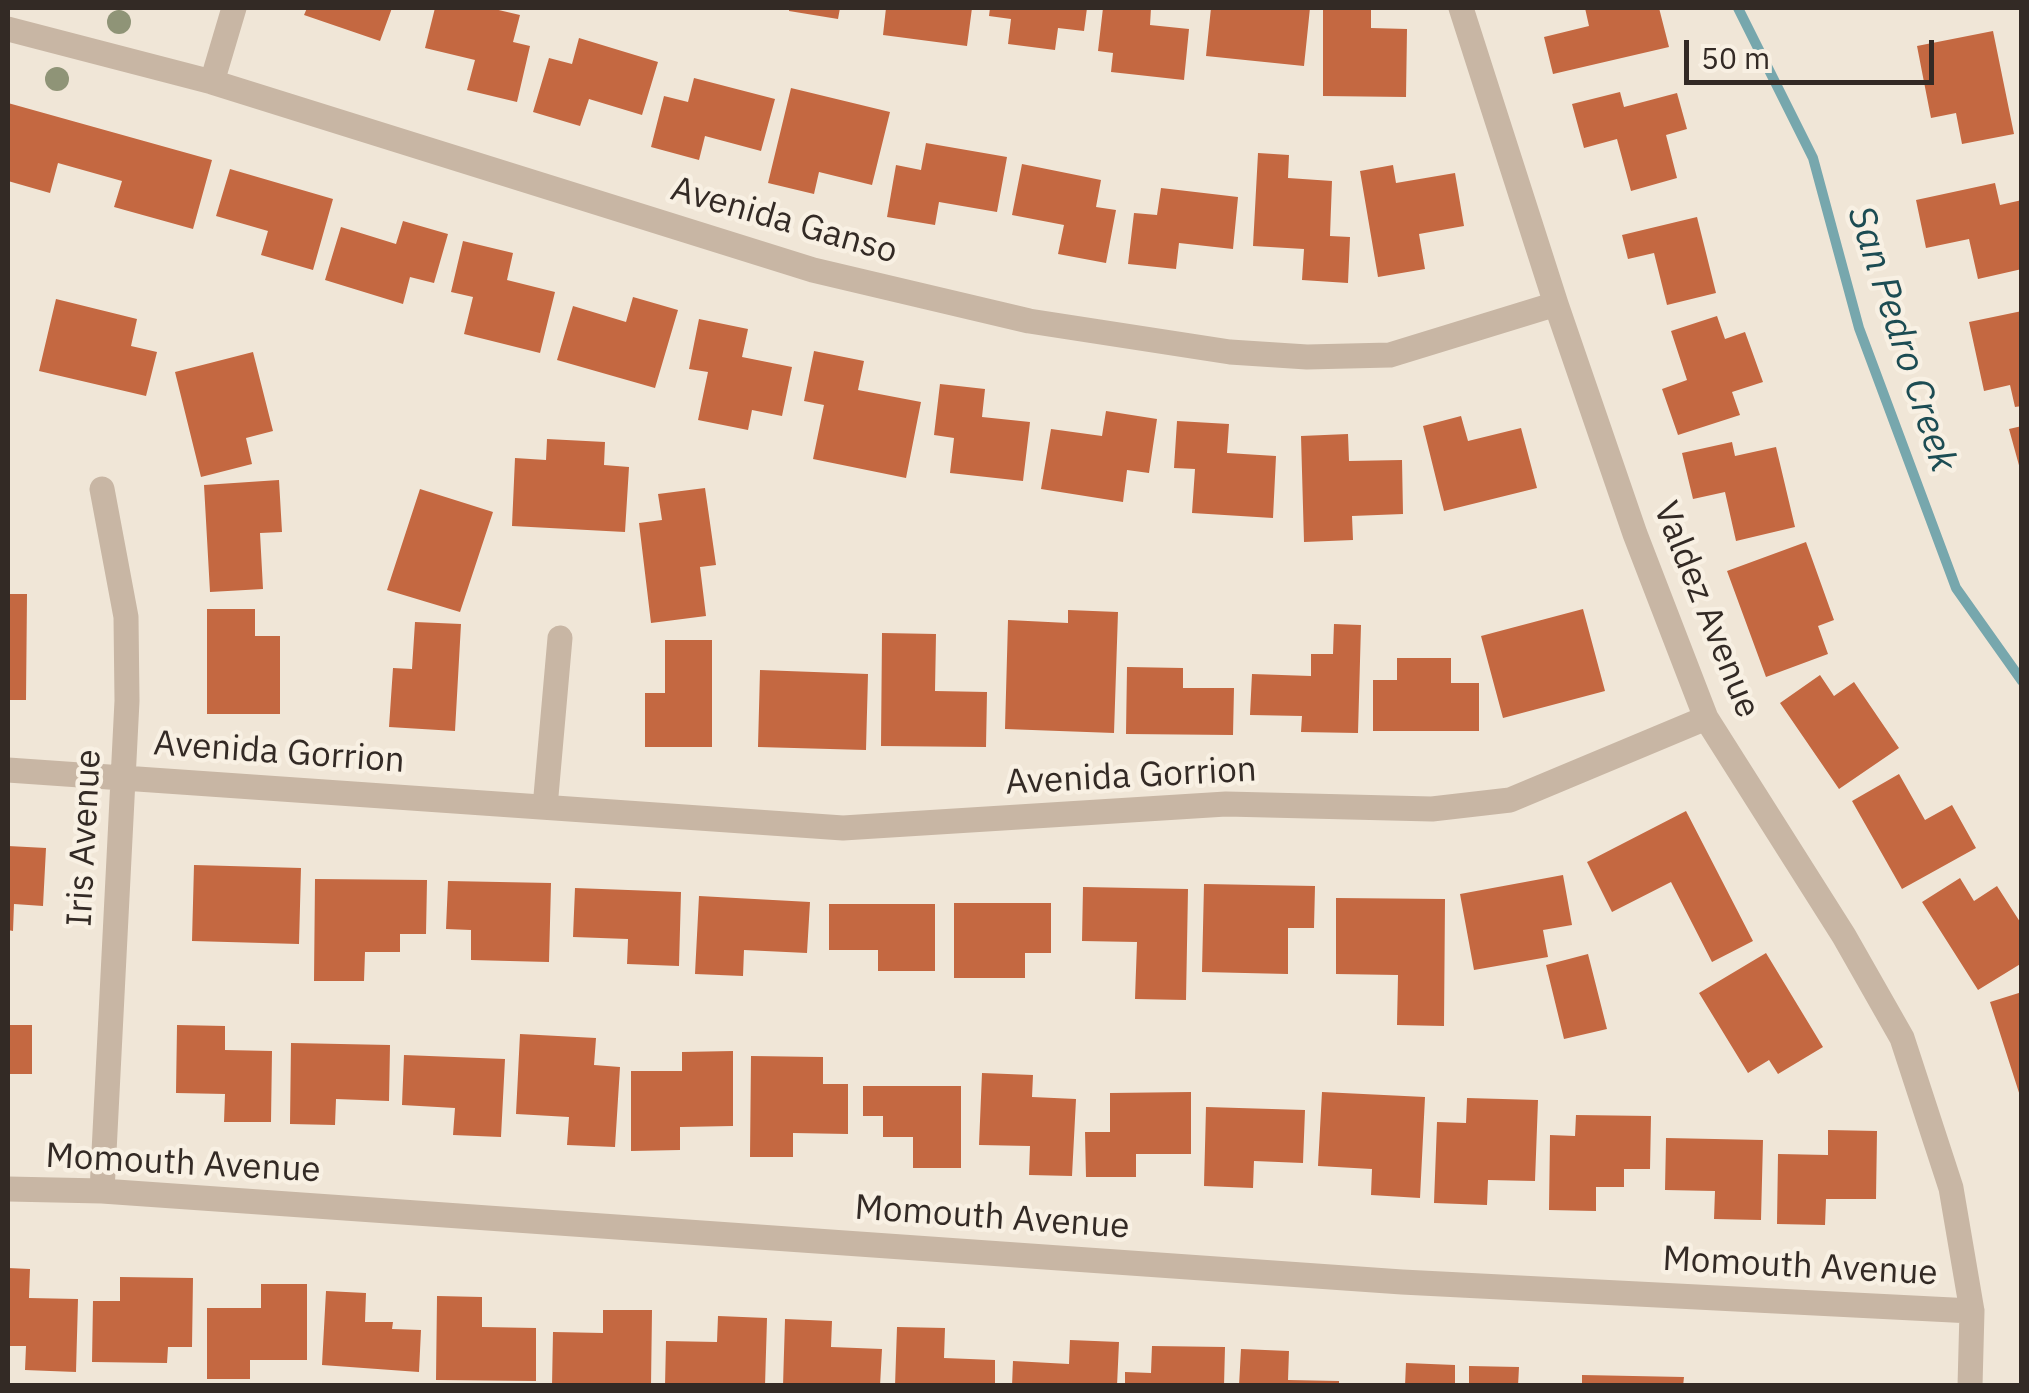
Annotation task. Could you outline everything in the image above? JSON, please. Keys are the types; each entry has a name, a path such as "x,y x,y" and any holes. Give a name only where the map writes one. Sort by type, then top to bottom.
{"street":[{"path":"212,82 234,8"},
{"name":"Valdez Avenue","path":"1461,8 1635,534 1706,718 1844,936 1902,1038 1951,1188 1972,1311 1970,1386"},
{"name":"Avenida Ganso","path":"8,29 212,82 812,270 1030,320 1230,352 1307,357 1390,355 1556,304"},
{"name":"Iris Avenue","path":"102,489 126,617 123,777 102,1192"},
{"path":"545,807 560,638"},
{"name":"Avenida Gorrion","path":"8,770 842,828 908,826 1226,804 1432,809 1510,800 1706,718"},
{"name":"Momouth Avenue","path":"8,1190 102,1192 1402,1282 1972,1311"}],"building":[{"path":"307,8 392,8 380,41 304,15"},
{"path":"435,8 490,8 520,15 513,42 530,46 517,102 467,90 475,60 425,48"},
{"path":"789,8 840,8 838,19"},
{"path":"886,8 972,8 967,46 883,35"},
{"path":"990,8 1087,8 1084,31 1058,28 1055,50 1008,44 1011,19 989,16"},
{"path":"1103,8 1151,8 1150,25 1189,29 1184,80 1111,72 1113,53 1098,51"},
{"path":"1211,8 1310,8 1304,66 1206,56"},
{"path":"1323,8 1371,8 1371,28 1407,29 1406,97 1323,96"},
{"path":"1585,8 1659,8 1669,47 1553,74 1544,37 1589,26"},
{"path":"1993,31 2014,134 1962,144 1956,113 1931,118 1917,46"},
{"path":"579,38 658,62 642,115 589,99 580,126 533,112 549,58 572,64"},
{"path":"694,78 775,99 761,151 705,136 699,160 651,147 664,96 688,102"},
{"path":"791,88 890,112 872,185 819,172 814,194 768,183"},
{"path":"1620,92 1624,107 1677,93 1687,129 1666,135 1677,178 1631,191 1617,139 1584,148 1572,104"},
{"path":"8,103 212,160 193,229 114,207 122,181 58,163 50,193 8,181"},
{"path":"926,143 1007,157 997,212 939,202 935,225 887,217 896,165 921,170"},
{"path":"1258,153 1289,155 1288,178 1332,181 1330,236 1350,237 1348,283 1302,280 1304,249 1253,246"},
{"path":"1022,164 1101,180 1096,207 1116,210 1106,263 1058,254 1064,225 1012,215"},
{"path":"1393,165 1396,183 1455,173 1464,226 1419,234 1425,269 1378,277 1360,171"},
{"path":"230,169 333,199 313,270 261,255 268,231 216,216"},
{"path":"1995,183 2000,205 2022,200 2022,269 1978,279 1969,239 1926,248 1916,200"},
{"path":"1161,188 1238,197 1233,249 1179,243 1176,269 1128,264 1134,213 1157,215"},
{"path":"1697,217 1716,293 1667,305 1654,253 1628,259 1622,235"},
{"path":"403,221 448,234 434,283 410,277 403,304 325,280 341,227 396,244"},
{"path":"463,241 513,253 507,280 555,292 540,353 464,334 473,297 451,292"},
{"path":"633,297 678,310 655,388 557,360 573,306 626,322"},
{"path":"56,299 137,319 131,346 157,352 146,396 39,371"},
{"path":"2022,311 2022,406 2015,407 2010,385 1984,391 1969,322"},
{"path":"1717,316 1725,339 1745,332 1763,382 1732,392 1740,415 1678,435 1662,389 1687,380 1671,331"},
{"path":"699,319 748,329 742,357 792,367 782,416 752,410 748,430 698,420 708,372 689,369"},
{"path":"814,351 864,361 858,390 921,402 906,478 813,459 824,405 804,401"},
{"path":"253,352 273,431 246,438 252,464 201,477 175,372"},
{"path":"940,384 985,389 982,417 1030,422 1023,481 950,473 954,438 934,435"},
{"path":"1106,411 1157,419 1149,473 1127,470 1123,502 1041,489 1051,429 1102,436"},
{"path":"1461,416 1468,441 1521,428 1537,488 1444,511 1423,426"},
{"path":"1177,421 1229,424 1227,453 1276,456 1273,518 1192,513 1195,469 1174,468"},
{"path":"2022,426 2022,469 2020,469 2009,429"},
{"path":"1348,434 1349,461 1402,460 1403,514 1352,516 1353,540 1304,542 1301,436"},
{"path":"547,439 605,442 604,465 629,467 625,532 512,526 515,458 546,460"},
{"path":"1732,442 1735,456 1776,447 1795,527 1736,541 1725,492 1693,499 1682,453"},
{"path":"279,480 282,532 260,533 263,589 210,592 204,485"},
{"path":"705,488 716,565 700,567 706,616 651,623 639,523 662,520 658,494"},
{"path":"420,489 493,512 460,612 387,590"},
{"path":"1806,542 1834,620 1818,626 1828,654 1766,677 1727,571"},
{"path":"8,594 27,594 26,700 8,700"},
{"path":"207,609 255,609 255,636 280,636 280,714 207,714"},
{"path":"1583,609 1605,691 1503,718 1481,636"},
{"path":"1068,610 1118,612 1114,733 1005,729 1008,620 1068,623"},
{"path":"415,622 461,624 455,731 389,727 393,668 412,669"},
{"path":"1334,624 1361,625 1358,733 1301,732 1302,716 1250,715 1252,674 1311,676 1311,654 1333,654"},
{"path":"882,633 936,634 935,691 987,692 986,747 881,746"},
{"path":"665,640 712,640 712,747 645,747 645,693 665,693"},
{"path":"1397,658 1451,658 1451,683 1479,683 1479,731 1373,731 1373,680 1397,680"},
{"path":"1127,667 1183,668 1183,688 1234,688 1233,735 1126,734"},
{"path":"760,670 868,674 866,750 758,747"},
{"path":"1820,675 1834,696 1854,682 1899,748 1839,789 1780,703"},
{"path":"1899,774 1925,820 1952,805 1976,848 1902,889 1852,801"},
{"path":"1686,811 1753,941 1712,962 1671,882 1612,912 1587,862"},
{"path":"8,846 46,848 43,906 14,904 13,931 8,930"},
{"path":"194,865 301,868 299,944 192,941"},
{"path":"1563,875 1572,925 1543,930 1548,957 1474,970 1460,894"},
{"path":"1960,878 1974,901 1997,886 2022,925 2022,963 1978,990 1922,902"},
{"path":"315,879 427,880 426,934 400,934 400,952 365,952 364,981 314,981"},
{"path":"448,881 551,883 549,962 471,960 471,930 446,929"},
{"path":"1204,884 1315,886 1314,928 1288,928 1288,974 1202,972"},
{"path":"1083,887 1188,889 1186,1000 1135,999 1137,942 1082,941"},
{"path":"575,888 681,892 679,966 627,964 628,939 573,937"},
{"path":"699,896 810,902 807,953 744,950 743,976 695,974"},
{"path":"1336,898 1445,899 1444,1026 1397,1025 1398,975 1336,974"},
{"path":"954,903 1051,903 1051,953 1025,953 1025,978 954,978"},
{"path":"829,904 935,904 935,971 878,971 878,950 829,950"},
{"path":"1766,953 1823,1047 1778,1074 1769,1060 1748,1073 1699,993"},
{"path":"1588,954 1607,1029 1564,1039 1546,965"},
{"path":"2022,992 2022,1098 2021,1099 1990,1002"},
{"path":"8,1025 32,1025 32,1074 8,1074"},
{"path":"177,1025 225,1026 225,1050 272,1051 271,1122 224,1122 225,1094 176,1093"},
{"path":"520,1034 596,1038 594,1065 620,1067 615,1147 567,1145 569,1117 516,1114"},
{"path":"291,1043 390,1045 389,1101 336,1099 335,1125 290,1124"},
{"path":"733,1051 733,1126 680,1127 680,1150 631,1151 631,1071 682,1071 682,1052"},
{"path":"404,1055 505,1059 501,1137 453,1135 455,1108 402,1105"},
{"path":"751,1056 823,1057 823,1084 848,1084 848,1134 793,1133 793,1157 750,1157"},
{"path":"982,1073 1033,1075 1032,1097 1076,1099 1072,1176 1029,1175 1030,1146 979,1145"},
{"path":"863,1086 961,1086 961,1168 913,1168 913,1137 883,1137 883,1116 863,1116"},
{"path":"1191,1092 1191,1154 1136,1154 1136,1177 1086,1177 1085,1132 1110,1132 1110,1093"},
{"path":"1322,1092 1425,1097 1420,1198 1371,1195 1372,1169 1318,1166"},
{"path":"1467,1098 1538,1100 1535,1181 1488,1180 1487,1205 1434,1203 1437,1122 1466,1123"},
{"path":"1206,1107 1305,1110 1303,1163 1254,1161 1253,1188 1204,1186"},
{"path":"1576,1115 1651,1116 1650,1169 1624,1169 1624,1187 1596,1187 1596,1211 1549,1210 1550,1135 1575,1136"},
{"path":"1828,1130 1877,1131 1876,1199 1826,1199 1825,1225 1777,1224 1778,1154 1828,1155"},
{"path":"1666,1138 1763,1140 1761,1220 1714,1219 1715,1191 1665,1190"},
{"path":"8,1268 30,1269 29,1298 78,1299 76,1372 25,1370 26,1346 8,1346"},
{"path":"120,1277 193,1278 192,1347 168,1347 167,1363 92,1362 93,1301 120,1301"},
{"path":"261,1284 307,1284 307,1360 250,1360 250,1379 207,1379 207,1308 261,1308"},
{"path":"326,1291 366,1293 365,1322 393,1322 392,1329 421,1330 419,1372 322,1365"},
{"path":"437,1296 482,1297 482,1327 536,1328 536,1381 436,1380"},
{"path":"603,1310 652,1310 651,1386 552,1386 553,1332 603,1333"},
{"path":"718,1316 767,1318 765,1386 665,1386 666,1341 717,1342"},
{"path":"785,1319 832,1321 831,1347 882,1349 880,1386 783,1386"},
{"path":"897,1327 945,1328 944,1358 995,1360 995,1386 895,1386"},
{"path":"1070,1340 1119,1342 1117,1386 1012,1386 1013,1361 1069,1364"},
{"path":"1152,1346 1225,1347 1224,1386 1125,1386 1125,1372 1151,1373"},
{"path":"1241,1349 1289,1351 1288,1380 1339,1381 1339,1386 1239,1386"},
{"path":"1406,1363 1455,1365 1455,1386 1405,1386"},
{"path":"1469,1366 1519,1367 1518,1386 1469,1386"},
{"path":"1582,1375 1684,1377 1683,1386 1582,1386"}],"waterway":[{"name":"San Pedro Creek","path":"1738,8 1813,158 1859,328 1956,588 2022,681"}]}
